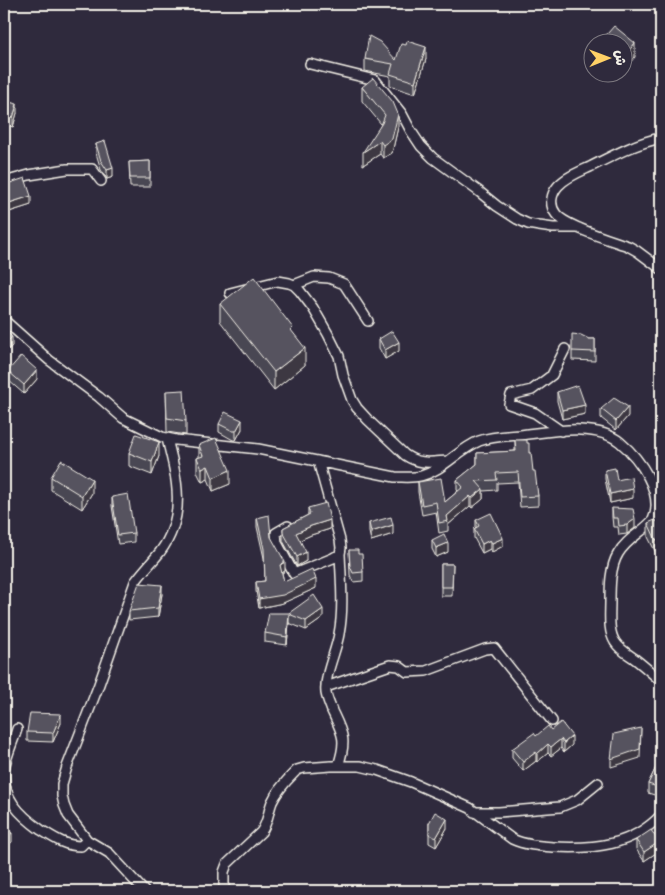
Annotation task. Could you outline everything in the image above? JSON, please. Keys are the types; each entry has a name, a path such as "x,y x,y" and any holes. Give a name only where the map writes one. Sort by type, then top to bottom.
{"street":[{"path":"310,64 375,80 402,114 421,146 433,158 517,219 538,226 579,228"},
{"path":"661,138 631,147 571,176 559,185 554,191 551,200 552,208 563,221 628,246 661,269"},
{"path":"4,182 29,175 67,169 92,169 101,181"},
{"path":"294,285 314,277 329,278 344,284 368,321"},
{"path":"230,293 278,281 294,285 313,308 328,334 338,356 352,400 363,415 405,455 412,459 424,463 448,461"},
{"path":"4,320 48,360 99,397 123,418 167,439 258,449 395,477 426,474 484,440 582,430 604,434 617,440 650,473 660,493 661,503 654,520 624,545 616,557 610,598 611,634 616,644 661,681"},
{"path":"561,431 535,413 509,404 511,395 532,390 552,375 565,349"},
{"path":"144,891 109,853 87,840 68,815 62,796 62,784 135,582 160,551 169,537 175,520 178,504 177,484 167,439"},
{"path":"318,461 341,548 340,628 326,687 327,698 343,739 343,753 338,766"},
{"path":"288,526 276,533 276,538 282,554 294,574 340,554"},
{"path":"326,687 390,665 399,666 407,672 426,671 485,648 494,648 552,721"},
{"path":"17,729 4,770 7,790 14,806 26,820 65,844 80,846 87,840"},
{"path":"224,891 224,872 227,864 264,829 273,800 287,780 300,769 360,766 378,770 464,805 512,839 538,846 578,848 615,843 645,830 661,815"},
{"path":"474,812 560,807 577,800 598,783"}],"building":[{"path":"614,26 621,32 609,32"},
{"path":"369,36 380,42 396,60 401,44 406,45 407,41 426,47 415,82 390,74 393,64 365,59"},
{"path":"373,78 393,102 398,114 392,139 383,145 380,141 363,152 382,123 385,115 362,87"},
{"path":"5,101 17,104 13,118 4,115"},
{"path":"105,141 113,168 107,170 101,161 96,144"},
{"path":"150,161 150,178 130,178 129,162"},
{"path":"25,178 31,196 9,203 4,185"},
{"path":"254,277 293,328 291,330 305,348 274,372 220,304"},
{"path":"4,329 12,337 4,345"},
{"path":"392,331 399,342 385,350 379,339"},
{"path":"572,334 595,339 595,352 572,351"},
{"path":"21,356 37,370 24,385 8,371"},
{"path":"578,385 585,405 562,410 557,392"},
{"path":"184,390 186,421 167,418 166,391"},
{"path":"614,398 628,407 616,421 601,409"},
{"path":"225,412 242,420 236,431 219,424"},
{"path":"136,434 159,442 152,462 129,453"},
{"path":"216,438 230,470 213,478 208,466 202,469 197,458 203,456 199,445"},
{"path":"515,440 527,440 527,443 529,443 529,453 531,453 533,471 535,471 538,496 520,497 518,472 496,473 497,480 476,481 483,489 472,498 470,496 447,516 448,521 439,523 436,502 422,505 418,482 441,478 445,502 463,487 457,480 477,464 477,453 516,451"},
{"path":"61,460 92,479 82,496 51,477"},
{"path":"615,468 617,480 631,477 633,489 610,494 605,470"},
{"path":"128,494 134,533 118,535 112,497"},
{"path":"326,503 330,520 296,533 306,552 297,557 283,532 283,528 310,514 308,508"},
{"path":"612,508 633,509 635,519 627,525 619,526 618,518 613,518"},
{"path":"491,513 503,538 492,543 490,540 482,544 474,529 479,526 476,520"},
{"path":"269,515 271,537 285,562 280,565 284,582 312,569 316,579 283,595 259,599 256,582 265,581 264,549 257,518"},
{"path":"391,517 393,525 371,532 369,523"},
{"path":"655,520 658,522 661,520 661,538 656,540 648,523"},
{"path":"444,534 448,543 436,548 432,540"},
{"path":"349,550 358,550 358,554 362,554 363,572 353,573 350,566"},
{"path":"441,564 453,564 452,587 441,587"},
{"path":"139,583 162,585 158,608 129,611"},
{"path":"314,595 323,609 306,621 289,614 287,637 265,633 269,613 289,613"},
{"path":"30,713 61,714 53,733 27,732"},
{"path":"561,722 572,736 564,743 561,739 551,747 548,744 537,754 536,752 523,762 512,749 534,733 536,736 548,726 551,730"},
{"path":"641,728 640,749 611,759 614,734"},
{"path":"661,757 661,788 648,784"},
{"path":"435,812 447,819 436,838 429,834 429,823"},
{"path":"4,827 12,833 4,839"},
{"path":"651,830 659,842 644,852 636,840"}]}
